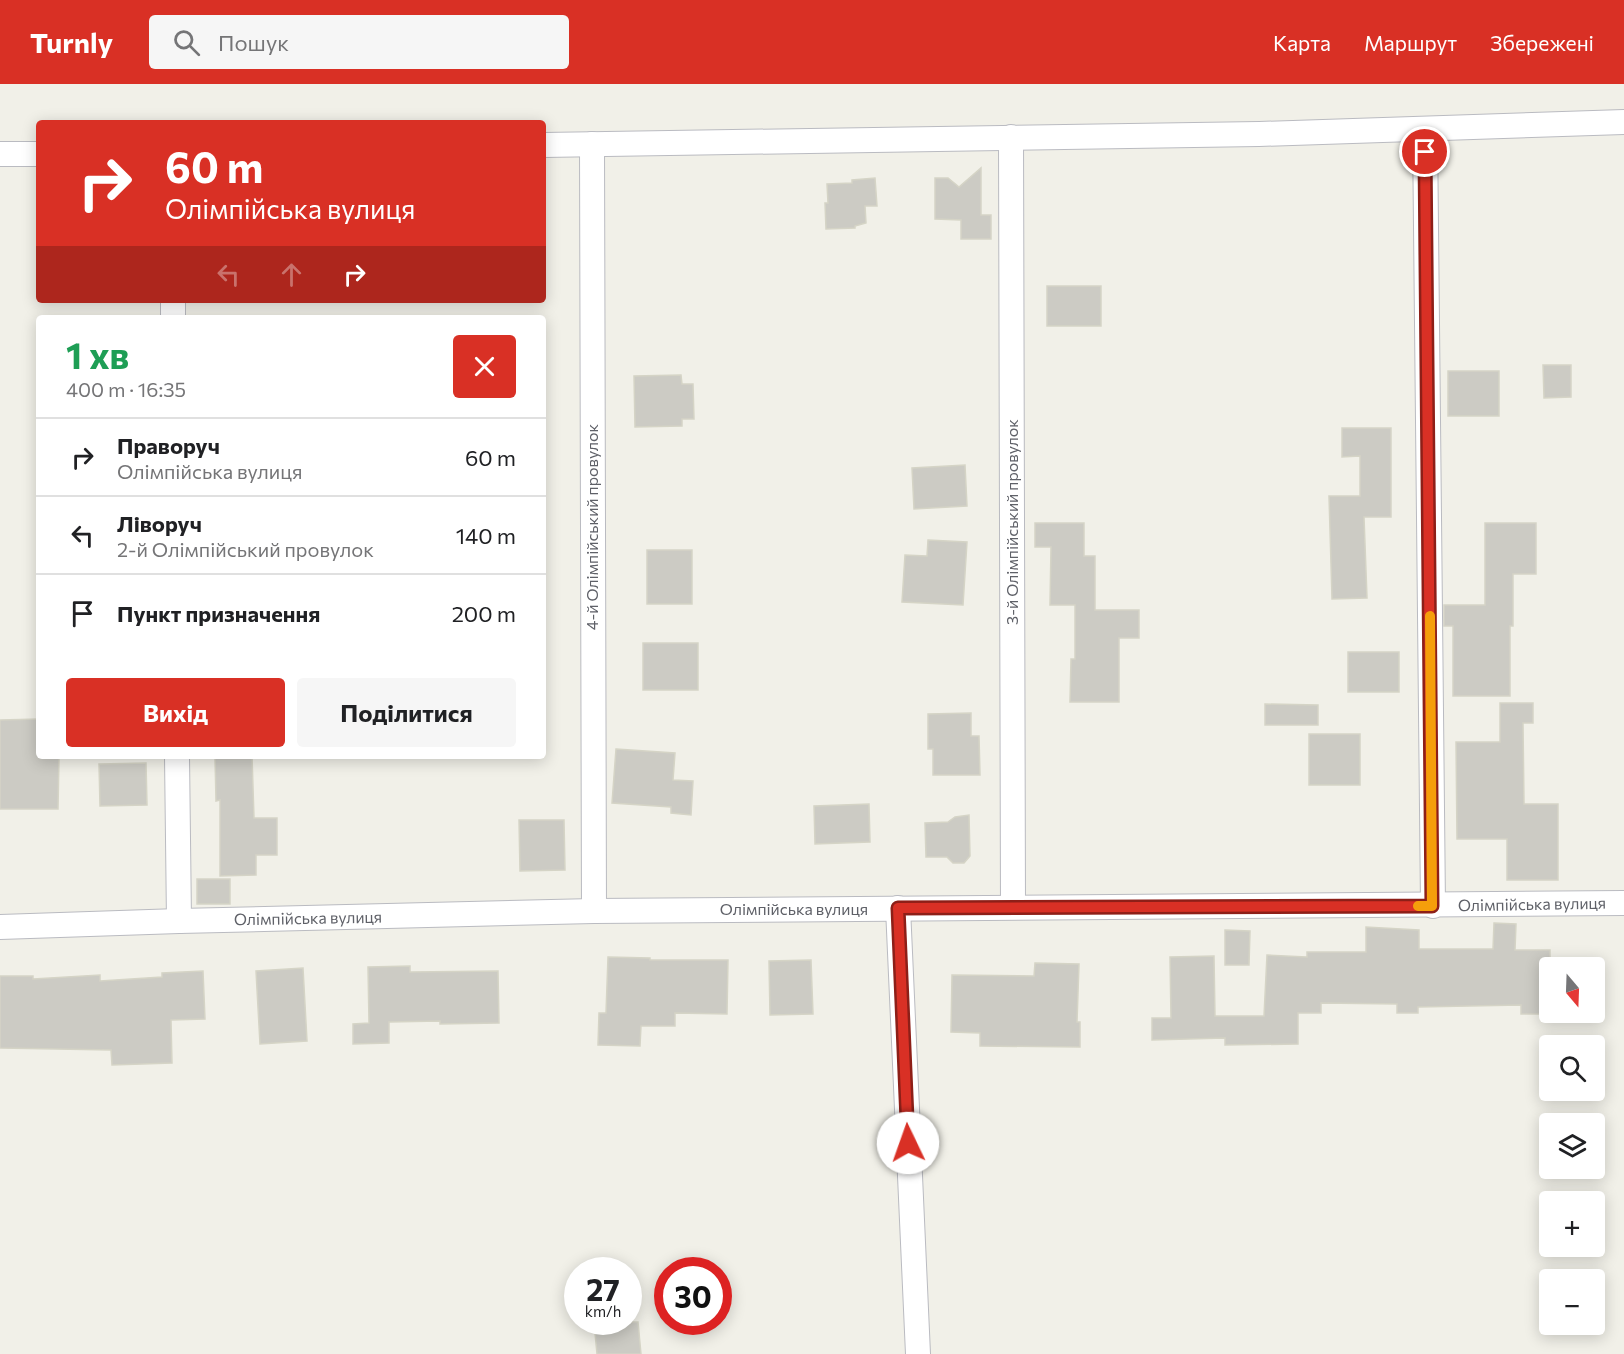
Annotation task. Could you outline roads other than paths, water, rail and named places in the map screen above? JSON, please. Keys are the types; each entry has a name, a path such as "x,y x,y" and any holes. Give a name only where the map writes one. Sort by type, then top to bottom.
{"street":[{"path":"546,146 1259,134 1624,122"},
{"path":"1425,129 1432,906"},
{"name":"3-й Олімпійський провулок","path":"1011,137 1013,907"},
{"name":"4-й Олімпійський провулок","path":"592,144 594,911"},
{"path":"0,154 36,154"},
{"path":"177,759 179,921"},
{"name":"Олімпійська вулиця","path":"0,927 594,911 1624,903"},
{"path":"898,908 918,1354"}]}
